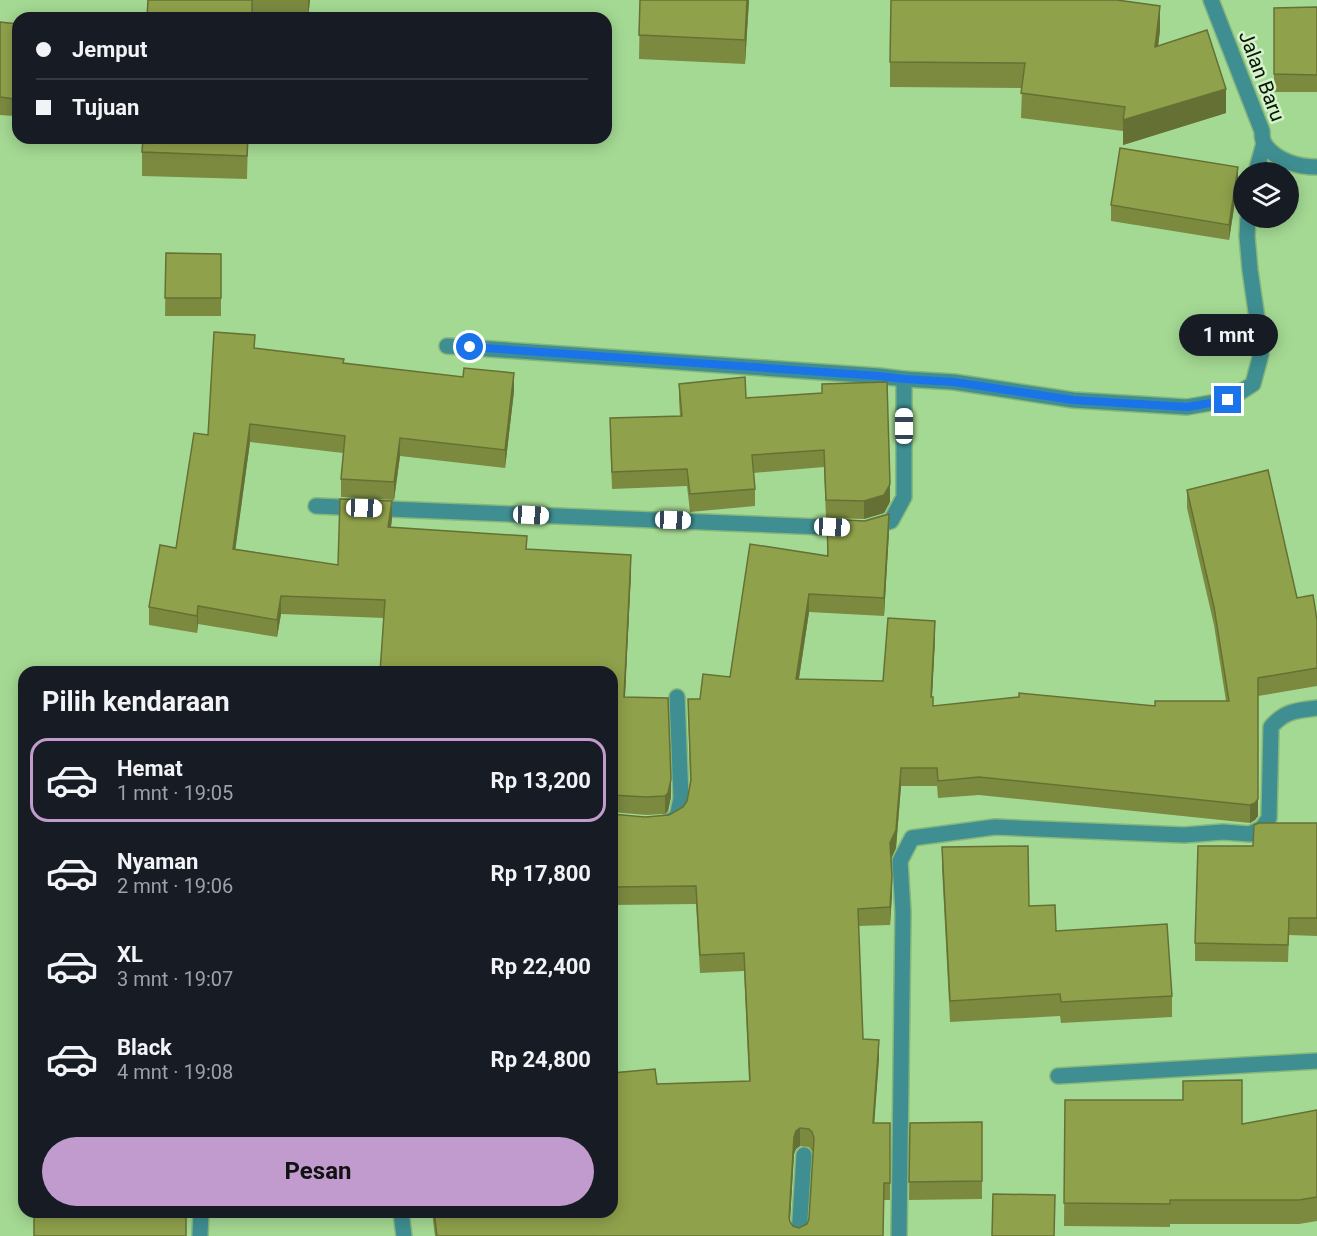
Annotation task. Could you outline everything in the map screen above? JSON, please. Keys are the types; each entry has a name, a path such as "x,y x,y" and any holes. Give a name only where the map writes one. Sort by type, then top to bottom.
{"street":[{"name":"Jalan Baru","path":"1211,0 1262,131 1264,143 1281,160 1306,167 1317,167"},
{"path":"1259,162 1264,143"},
{"path":"447,346 954,382 1073,400 1187,407 1228,400 1253,384 1261,354 1250,270 1247,228"},
{"path":"316,506 865,529 891,521 904,497 904,379"},
{"path":"646,825 668,823 676,817 681,798 677,697"},
{"path":"899,1236 903,912 900,861 912,838 995,827 1184,836 1223,832 1250,834 1262,828 1269,818 1271,727 1278,718 1294,710 1317,708"},
{"path":"1058,1076 1317,1061"},
{"path":"799,1236 804,1155"},
{"path":"200,1236 201,1218"},
{"path":"402,1218 404,1236"}],"building":[{"path":"148,0 252,0 252,12 147,12"},
{"path":"640,0 747,0 745,40 639,35"},
{"path":"891,0 1117,0 1160,6 1155,47 1207,30 1226,89 1123,120 1125,107 1021,93 1025,63 890,62"},
{"path":"1317,7 1317,75 1274,74 1274,8"},
{"path":"0,22 12,23 12,99 0,97"},
{"path":"143,144 248,144 247,156 142,152"},
{"path":"1120,148 1233,166 1233,199 1229,225 1111,205"},
{"path":"166,253 221,254 221,298 165,298"},
{"path":"214,332 255,335 254,348 344,359 343,363 463,377 464,368 514,373 505,450 400,438 394,482 341,479 345,436 250,424 233,549 338,565 340,499 392,501 388,527 527,536 526,549 631,555 624,697 668,698 671,779 668,793 665,796 646,797 618,795 618,666 380,666 385,600 281,596 277,620 198,606 197,616 149,607 160,545 176,548 194,433 208,435"},
{"path":"745,377 746,398 822,393 822,384 887,382 890,484 884,495 864,501 826,500 824,450 752,455 755,489 690,494 687,469 612,472 610,418 682,416 679,384"},
{"path":"1268,470 1297,598 1313,595 1317,620 1317,668 1258,678 1258,799 1255,803 1250,805 979,777 938,781 937,768 901,768 896,830 890,843 892,876 890,907 858,909 863,1039 879,1040 873,1123 890,1123 890,1183 884,1183 883,1236 437,1236 435,1218 618,1218 618,1072 655,1069 657,1084 750,1081 744,953 700,955 696,886 618,887 618,815 645,817 669,815 683,807 687,801 691,780 688,699 700,699 703,674 730,677 750,544 828,556 827,519 865,521 889,514 884,598 809,594 796,679 883,681 888,618 935,621 931,697 933,697 933,706 1019,697 1019,693 1155,706 1155,701 1229,701 1214,607 1187,490","holes":["800,1128 809,1129 814,1138 809,1219 807,1224 799,1228 793,1226 789,1218 794,1137"]},
{"path":"1259,823 1317,823 1317,918 1289,918 1288,945 1195,943 1198,846 1253,846 1254,825"},
{"path":"1028,846 1029,906 1055,905 1056,931 1167,924 1172,996 1061,1002 1060,994 950,1001 942,847"},
{"path":"1242,1080 1242,1124 1317,1110 1317,1197 1299,1200 1170,1200 1170,1204 1064,1203 1065,1100 1183,1100 1183,1081"},
{"path":"982,1122 982,1181 909,1182 910,1123"},
{"path":"993,1194 1055,1195 1054,1236 992,1236"},
{"path":"34,1218 186,1218 186,1236 34,1236"}],"route":[{"path":"470,347 954,382 1073,400 1187,407 1228,400"}]}
